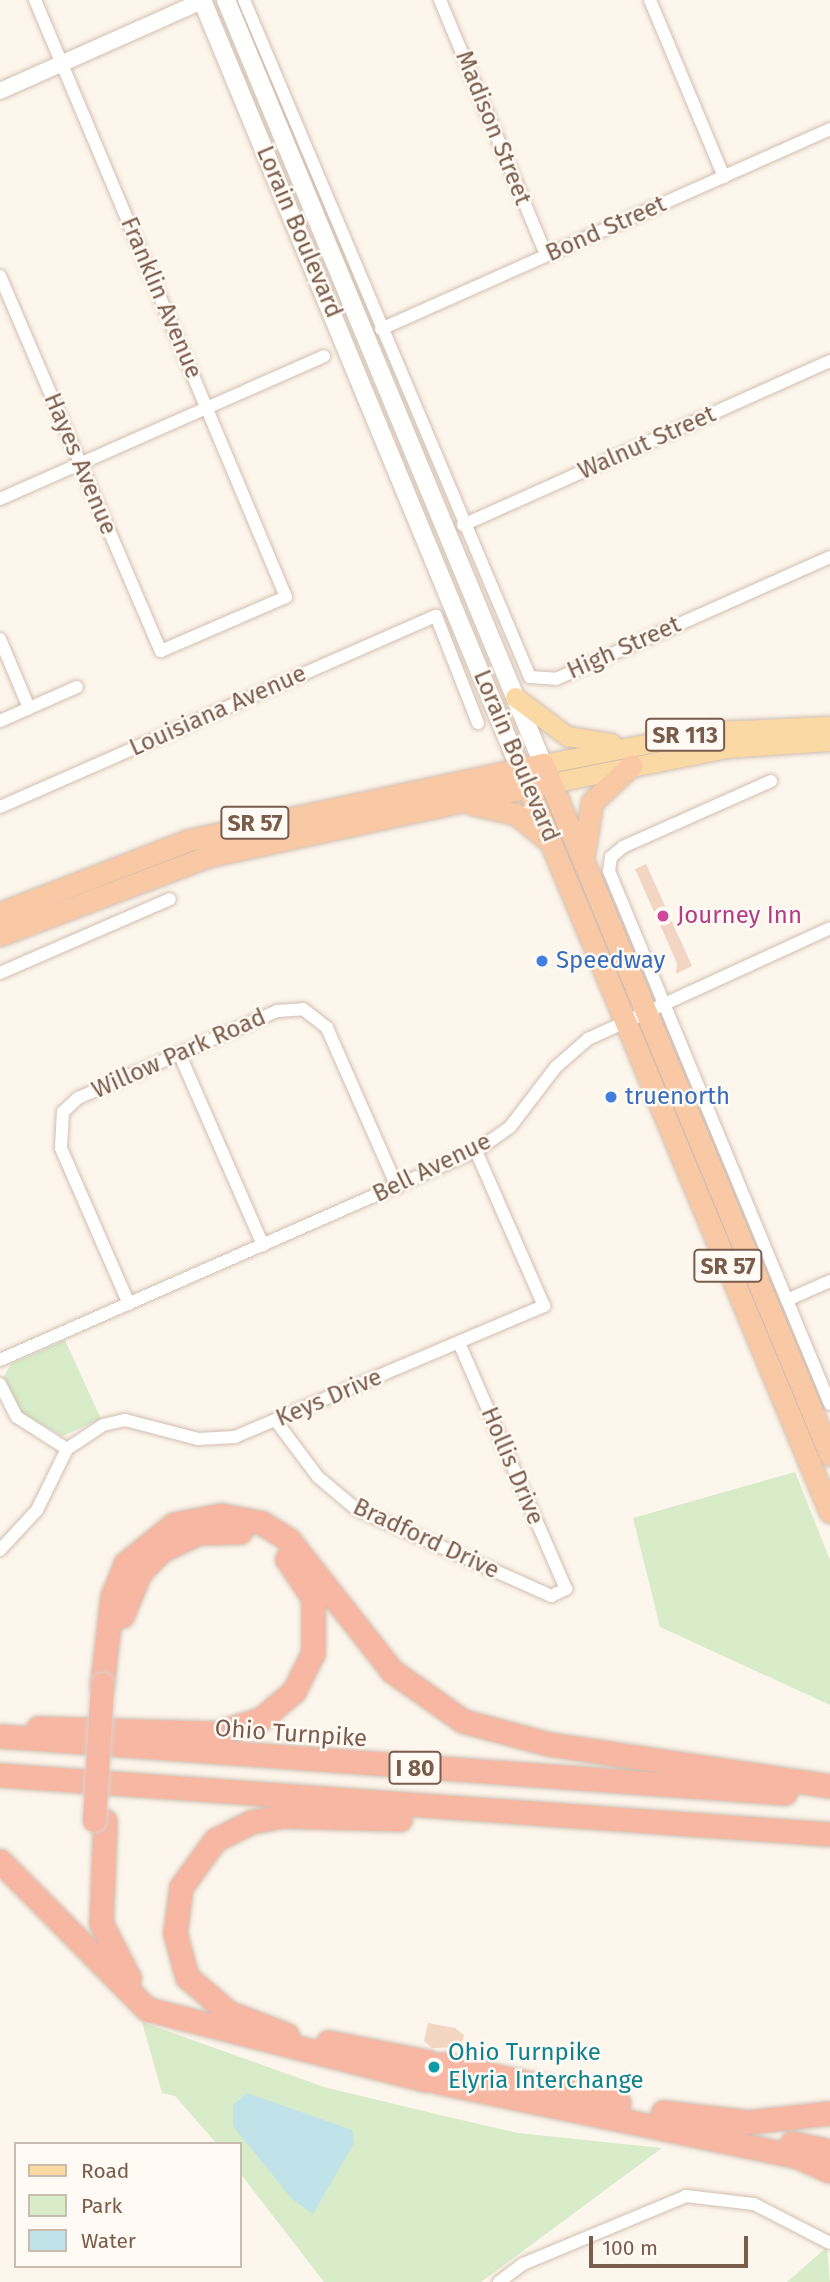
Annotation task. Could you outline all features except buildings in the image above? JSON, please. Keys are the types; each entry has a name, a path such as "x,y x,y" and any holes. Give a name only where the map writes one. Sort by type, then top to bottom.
{"highway":[{"path":"584,862 592,802 632,765"},
{"name":"SR 57","path":"0,913 189,840 547,773"},
{"name":"Lorain Boulevard","path":"547,773 830,1455"},
{"path":"456,802 524,778"},
{"name":"Lorain Boulevard","path":"524,778 558,856 645,1011 830,1512"},
{"name":"SR 57","path":"0,935 198,859 456,802 516,814 558,856"},
{"path":"109,1973 88,1908 99,1820 112,1597 125,1564 174,1524 221,1514 262,1523 289,1540 392,1671 463,1721 550,1744 830,1786"},
{"path":"0,1727 217,1733 248,1726 285,1701 309,1666 317,1624 307,1586 280,1552 247,1533 212,1531 173,1543 140,1572 127,1596 108,1684"},
{"name":"Ohio Turnpike","path":"0,1736 830,1797"},
{"name":"I 80","path":"0,1775 830,1834"},
{"path":"287,2035 211,2002 181,1965 175,1916 181,1887 207,1849 234,1829 282,1816 709,1825"},
{"path":"99,1820 101,1923 128,1977 179,2010 796,2156 830,2159"},
{"path":"0,1861 136,2002 166,2017 434,2072 661,2112 830,2151"},
{"path":"661,2112 748,2122 830,2113"},
{"path":"796,2156 830,2171"}],"main road":[{"name":"Lorain Boulevard","path":"203,0 524,778"},
{"name":"Lorain Boulevard","path":"226,0 547,773"},
{"path":"515,697 567,736 647,742"},
{"name":"SR 113","path":"547,773 647,742 713,731 830,726"},
{"name":"SR 113","path":"547,773 632,765 726,748 830,741"}],"street":[{"name":"Franklin Avenue","path":"35,0 286,597 161,651"},
{"path":"0,91 203,0"},
{"name":"Lorain Boulevard","path":"244,0 463,525"},
{"name":"Madison Street","path":"440,0 546,255"},
{"path":"650,0 724,177"},
{"name":"Bond Street","path":"381,329 830,129"},
{"name":"Hayes Avenue","path":"0,276 161,651"},
{"path":"0,499 324,356"},
{"name":"Walnut Street","path":"463,525 830,361"},
{"name":"High Street","path":"463,525 524,670 547,681 830,557"},
{"name":"Louisiana Avenue","path":"0,807 436,616 478,723"},
{"path":"0,639 29,708"},
{"path":"0,721 77,687"},
{"name":"Lorain Boulevard","path":"771,781 623,847 611,857 609,872 645,1011 787,1300 830,1404"},
{"path":"0,973 170,899"},
{"name":"Bell Avenue","path":"0,1360 476,1151 520,1116 576,1048 645,1011 830,928"},
{"name":"Willow Park Road","path":"129,1304 61,1148 59,1121 78,1098 179,1053 283,1008 313,1013 327,1028 397,1187"},
{"path":"179,1053 263,1245"},
{"name":"Keys Drive","path":"67,1449 103,1425 125,1420 216,1440 276,1421 544,1307 476,1151"},
{"path":"787,1300 830,1281"},
{"name":"Hollis Drive","path":"459,1343 566,1589"},
{"path":"0,1384 17,1417 67,1449 37,1510 0,1550"},
{"name":"Bradford Drive","path":"276,1421 318,1477 356,1509 551,1595 566,1589"},
{"path":"499,2282 523,2264 686,2196 754,2204 830,2243"}],"green space":[{"path":"65,1340 101,1419 63,1436 22,1413 3,1378 11,1364"},
{"path":"795,1472 830,1560 830,1705 660,1627 633,1518"},
{"path":"142,2022 324,2087 518,2133 662,2148 481,2282 324,2282 242,2176 242,2142 215,2142 175,2096 162,2093"},
{"path":"827,2247 830,2282 787,2282"}],"water":[{"path":"247,2093 352,2130 354,2143 313,2214 292,2199 233,2126 233,2105"}],"place":[{"name":"Journey Inn","path":"663,916"},
{"name":"Speedway","path":"542,961"},
{"name":"truenorth","path":"611,1097"},
{"name":"Ohio Turnpike Elyria Interchange","path":"434,2067"}]}
